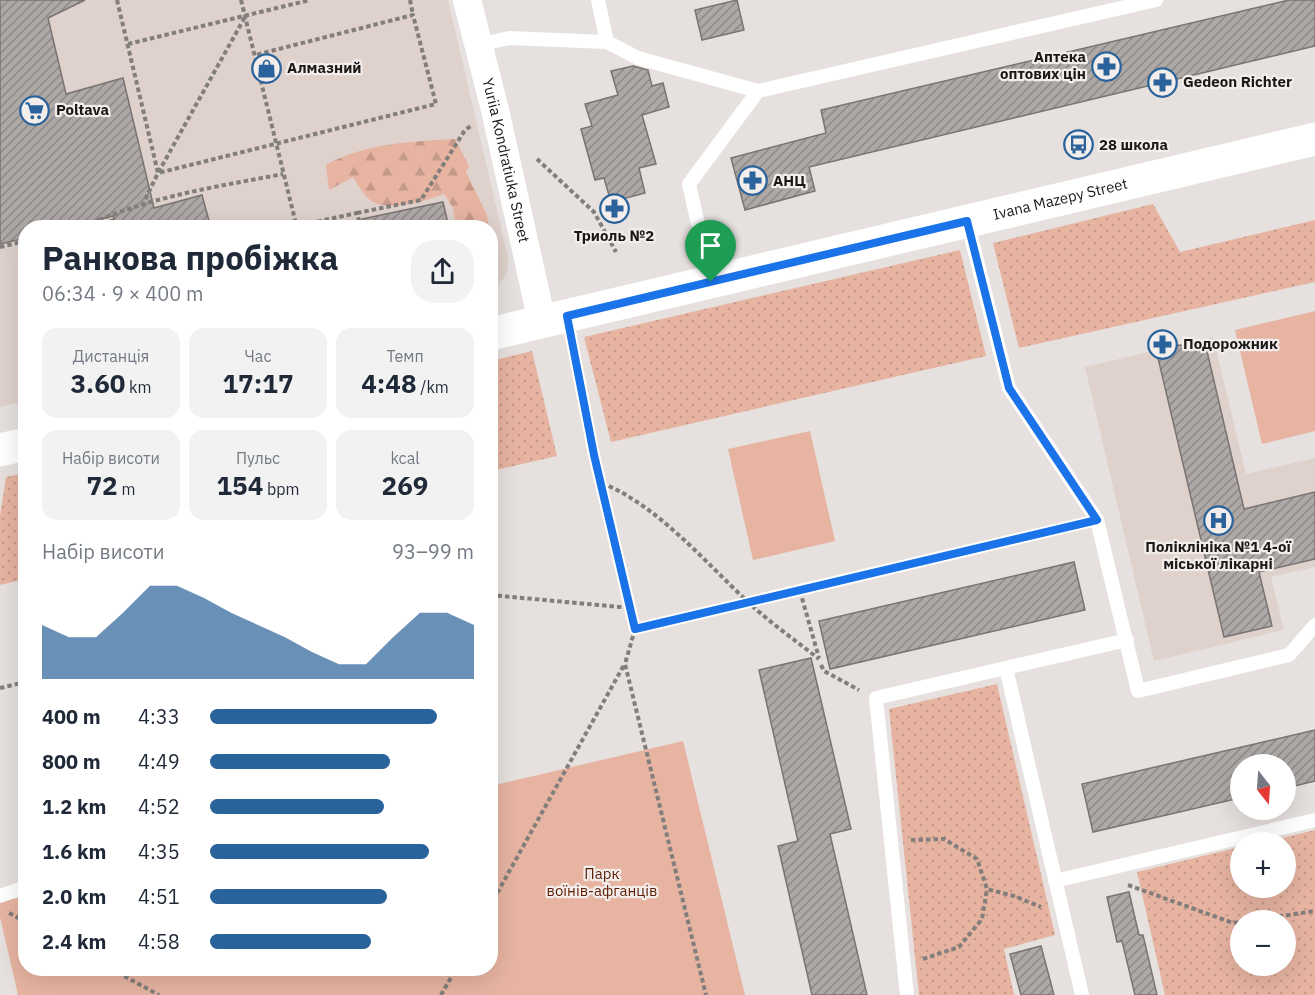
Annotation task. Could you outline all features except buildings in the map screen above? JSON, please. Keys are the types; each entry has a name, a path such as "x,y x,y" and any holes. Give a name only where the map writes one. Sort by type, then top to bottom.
{"main road":[{"name":"Ivana Mazepy Street","path":"498,332 1315,139"},
{"path":"0,450 18,446"}],"street":[{"name":"Yuriia Kondratiuka Street","path":"467,0 495,110 555,319"}],"lane":[{"path":"598,0 607,42"},
{"path":"478,45 508,38 607,42 638,58 758,91 1156,0"},
{"path":"711,282 689,184 758,91"},
{"path":"967,221 1009,388 1097,520 1138,691 1289,655 1315,625"},
{"path":"907,995 876,698 1126,640"},
{"path":"1006,668 1082,995"},
{"path":"1055,881 1315,820"},
{"path":"0,896 18,890"}],"path":[{"path":"117,0 158,172"},
{"path":"241,0 295,220"},
{"path":"128,44 310,0"},
{"path":"158,172 276,145 436,104 410,0"},
{"path":"255,55 413,15"},
{"path":"141,206 246,16"},
{"path":"327,220 421,200 465,130 495,110"},
{"path":"537,159 594,212 616,252"},
{"path":"101,220 200,190 283,174"},
{"path":"357,213 359,220"},
{"path":"0,247 18,243"},
{"path":"498,892 624,664 635,629 601,483 555,319"},
{"path":"601,483 623,492 656,518 721,575 748,603 819,659 800,591"},
{"path":"635,629 1097,520"},
{"path":"498,596 631,608"},
{"path":"624,664 706,995"},
{"path":"821,665 824,671 876,698"},
{"path":"0,688 18,684"},
{"path":"891,840 945,839 977,859 987,890 981,919 959,947 904,965"},
{"path":"1100,870 1124,883 1230,922"},
{"path":"987,890 1014,896 1064,917"},
{"path":"1296,914 1315,911"},
{"path":"124,976 159,995"},
{"path":"441,995 452,976"}],"shaded area":[{"name":"Алмазний","path":"0,0 448,0 508,258 507,273 498,286 498,220 18,220 18,403 0,407"},
{"name":"Поліклініка №1 4-ої міської лікарні","path":"1213,337 1246,474 1315,458 1315,567 1271,577 1284,630 1154,661 1085,367"}],"green space":[{"path":"455,139 469,166 466,172 488,220 455,220 453,208 444,194 417,202 386,206 370,200 353,177 329,190 326,165 372,148"},
{"path":"1153,204 1180,252 1315,220 1315,282 1019,348 993,243"},
{"path":"960,250 986,356 611,442 584,337"},
{"path":"1315,311 1315,431 1262,444 1235,330"},
{"path":"532,351 557,456 498,469 498,359"},
{"path":"810,431 835,541 753,560 728,449"},
{"path":"18,474 18,581 0,585 0,516 6,477"},
{"path":"997,684 1055,935 1004,949 1014,995 919,995 889,709"},
{"name":"Парк воїнів-афганців","path":"683,741 745,995 18,995 0,917 0,902 18,898 18,976 498,976 498,784"},
{"path":"1315,830 1315,995 1165,995 1137,872 1230,849 1230,898 1296,898 1296,834"}],"place":[{"name":"Аптека оптових цін","path":"1107,66"},
{"name":"Алмазний","path":"266,68"},
{"name":"Gedeon Richter","path":"1162,82"},
{"name":"Poltava","path":"35,110"},
{"name":"28 школа","path":"1078,145"},
{"name":"АНЦ","path":"752,181"},
{"name":"Триоль №2","path":"614,209"},
{"name":"Подорожник","path":"1162,344"},
{"name":"Поліклініка №1 4-ої міської лікарні","path":"1218,520"}],"route":[{"path":"967,221 1009,388 1097,520 635,629 594,455 567,316 711,282 967,221"}]}
